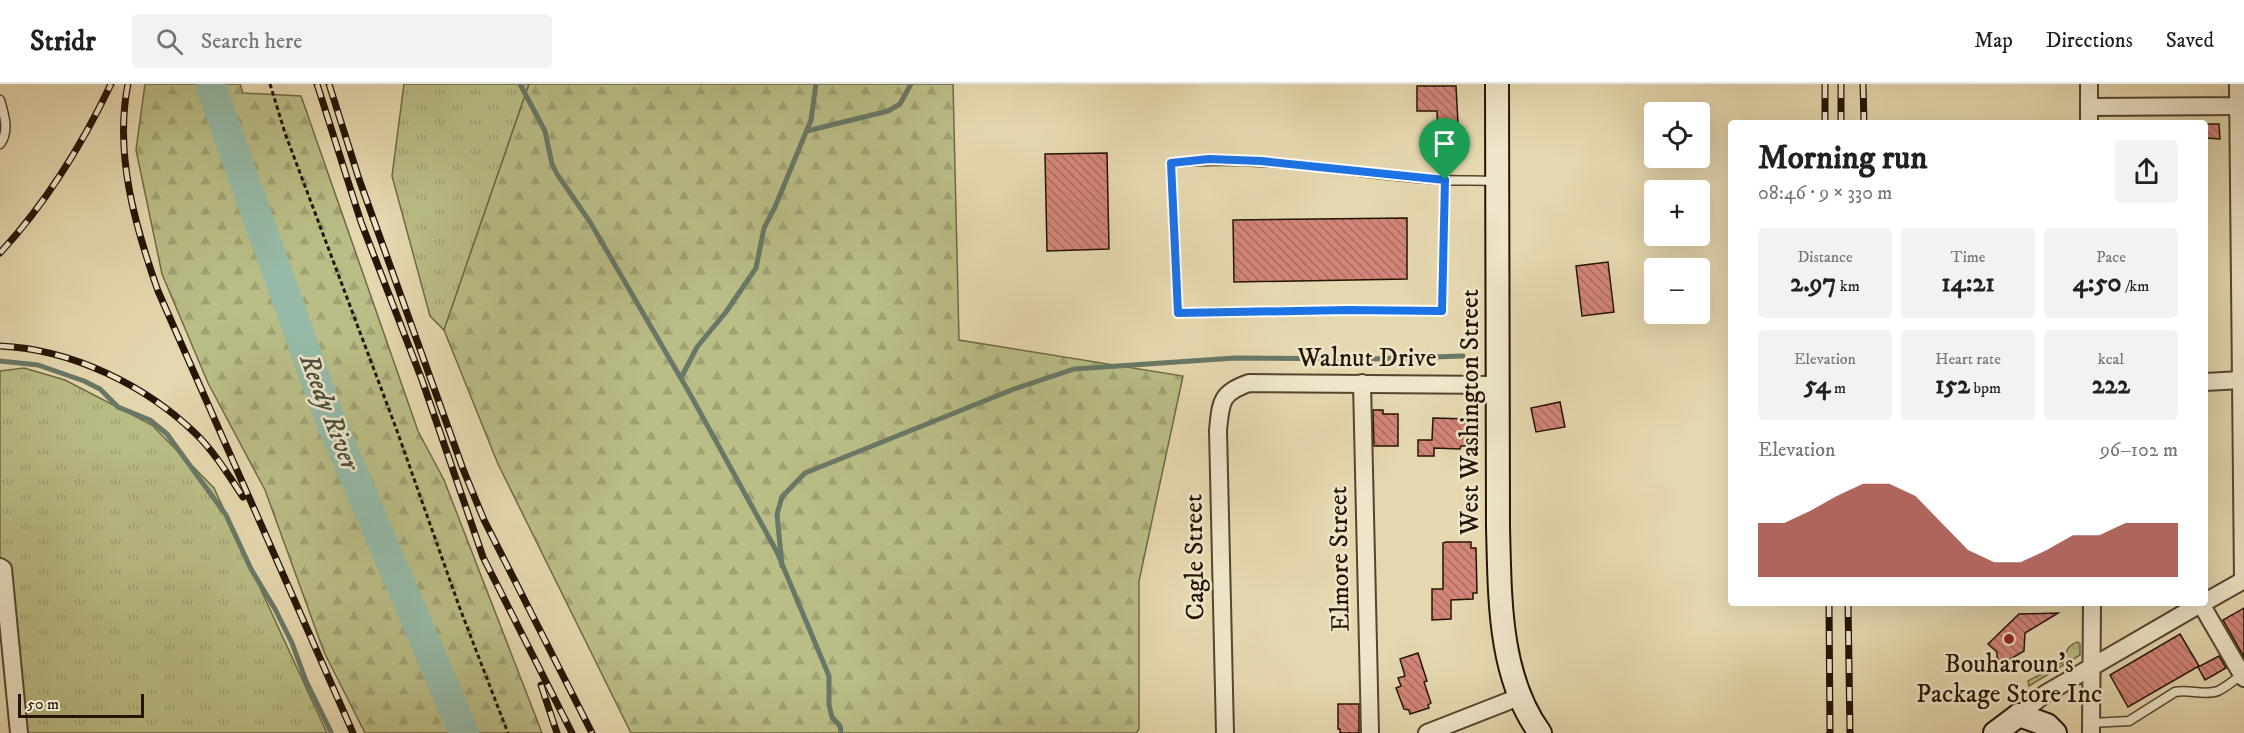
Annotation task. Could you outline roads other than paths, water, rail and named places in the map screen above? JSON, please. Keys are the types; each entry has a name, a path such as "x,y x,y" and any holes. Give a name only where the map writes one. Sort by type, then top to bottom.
{"street":[{"name":"West Washington Street","path":"1497,84 1500,592 1504,636 1519,697 1540,733"},
{"path":"2089,84 2089,115 2241,102"},
{"path":"2208,600 2243,580 2241,102 2238,84"},
{"path":"2208,381 2243,380"},
{"name":"Walnut Drive","path":"1236,387 1249,383 1498,385"},
{"name":"Elmore Street","path":"1362,384 1370,733"},
{"name":"Cagle Street","path":"1225,733 1218,430 1221,402 1228,392 1236,387"},
{"path":"1,568 6,672 19,733"},
{"path":"2091,728 2092,606"},
{"path":"2023,724 2045,694 2198,606"},
{"path":"2205,606 2243,676"},
{"path":"1426,733 1519,697"},
{"path":"1995,733 2023,724 2047,725 2055,733"}],"lane":[{"path":"0,100 5,116 5,128 3,141 0,144"},
{"path":"1445,180 1442,311 1178,313 1171,163 1209,159 1261,161 1445,180 1498,181"},
{"path":"2091,728 2129,721 2175,692 2183,690 2205,693 2217,691 2243,676"}],"waterway":[{"name":"Reedy River","path":"210,84 329,417 464,733"},
{"path":"520,84 545,131 552,164 557,174 590,222 690,394 777,552 829,676 829,705 832,717 840,726 841,733"},
{"path":"681,378 697,347 726,312 756,268 764,228 811,120 816,84"},
{"path":"807,131 888,111 900,104 911,84"},
{"path":"782,566 777,514 782,497 805,473 1014,389 1074,369 1235,358 1372,359 1463,356"},
{"path":"0,361 38,365 84,381 100,389 118,407 150,420 167,434 226,515 251,569 292,643 306,681 331,732"}],"railway":[{"path":"0,253 33,214 62,173 111,84"},
{"path":"128,84 124,110 125,163 135,215 158,291 353,733"},
{"path":"317,84 361,222 422,380 483,557 572,733"},
{"path":"329,84 359,179 463,469 484,520 592,733"},
{"path":"1825,84 1825,120"},
{"path":"1841,84 1841,120"},
{"path":"1863,84 1864,120"},
{"path":"0,346 54,354 80,362 106,373 155,400 204,442 243,497"},
{"path":"1829,606 1830,733"},
{"path":"1848,606 1850,733"},
{"path":"541,685 557,733"}],"place":[{"name":"Bouharoun's Package Store Inc","path":"2009,639"}]}
